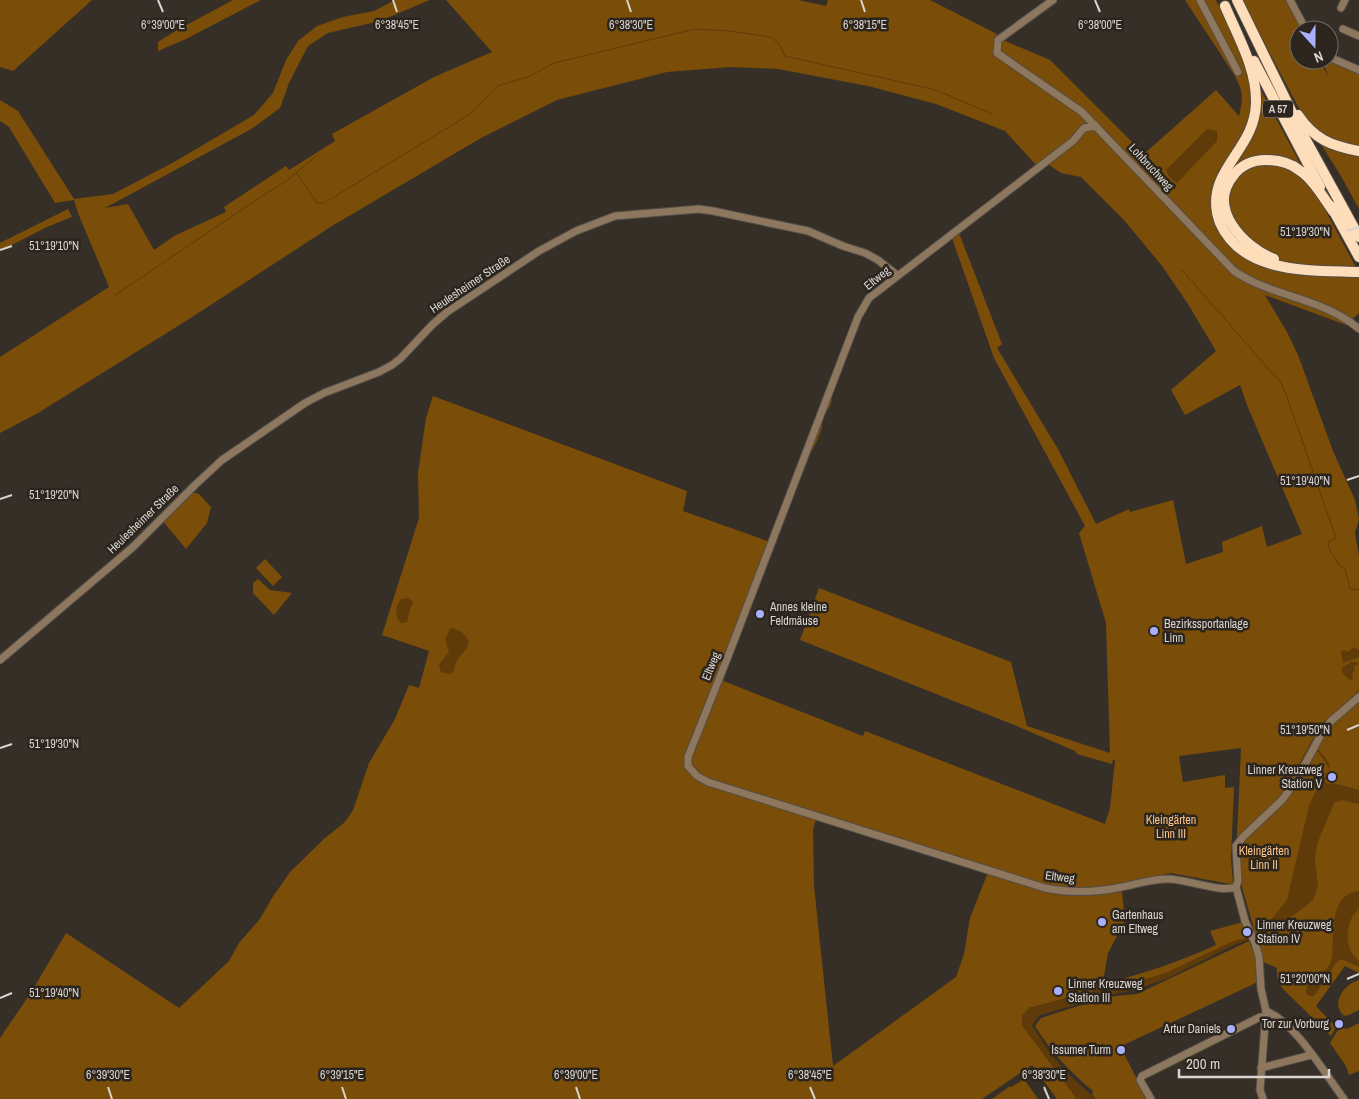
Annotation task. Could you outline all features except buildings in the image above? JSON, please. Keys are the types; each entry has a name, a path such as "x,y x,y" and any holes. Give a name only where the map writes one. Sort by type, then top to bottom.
{"highway":[{"name":"A 57","path":"1237,0 1302,133 1359,237"},
{"name":"A 57","path":"1223,3 1359,257"},
{"path":"1223,3 1252,70 1256,85 1256,105 1252,125 1244,145 1227,169 1217,192 1216,205 1223,230 1238,246 1258,260 1293,269 1351,270 1359,266"},
{"path":"1273,76 1299,118 1312,132 1324,141 1337,147 1359,151"},
{"path":"1333,210 1300,170 1288,164 1271,160 1259,160 1238,169 1226,188 1224,198 1230,221 1235,230 1243,240 1263,255 1293,263 1351,270"}],"street":[{"name":"Lohbruchweg","path":"1054,0 998,40 997,53 1082,112 1234,271 1259,285 1340,315 1359,329"},
{"path":"1200,0 1238,72"},
{"path":"1290,0 1301,20"},
{"path":"1341,8 1345,0"},
{"path":"1343,29 1359,36"},
{"path":"1339,61 1359,70"},
{"path":"1082,112 1084,128 1096,126"},
{"name":"Eltweg","path":"1084,128 1066,146 869,298 858,317 688,756 688,766 697,776 708,782 1045,888 1106,890 1169,879 1226,888 1236,887"},
{"name":"Heulesheimer Straße","path":"0,660 133,547 195,484 222,460 286,415 311,400 392,365 446,312 539,251 576,230 595,222 625,214 698,209 713,211 808,231 865,253 878,260 897,275"},
{"path":"1263,1099 1260,1090 1265,1014 1259,957 1245,921 1236,887 1238,881 1236,846 1243,837 1283,800 1297,779 1322,733 1331,721 1359,697"},
{"path":"1151,1099 1140,1078 1214,1039 1265,1014 1272,1013 1287,1026 1344,1099"},
{"path":"1261,1068 1311,1055"}],"green space":[{"path":"0,0 92,0 13,71 0,67"},
{"path":"233,0 261,0 186,39 158,51 158,42"},
{"path":"395,0 430,0 380,21 328,33 308,46 289,83 280,108 253,128 105,208 128,204 154,250 174,236 226,212 224,207 286,166 289,170 335,141 332,134 434,77 492,52 446,0 798,0 826,6 828,0 930,0 995,33 1003,40 1050,60 1144,154 1216,90 1239,116 1242,96 1238,82 1185,0 1216,0 1244,59 1359,273 1359,313 1346,325 1265,295 1298,355 1333,451 1355,500 1359,519 1355,533 1359,556 1359,973 1345,966 1316,1006 1336,1027 1331,1036 1282,988 1277,978 1277,968 1263,962 1253,932 1254,929 1239,871 1237,836 1241,748 1179,756 1183,782 1225,775 1225,788 1234,787 1231,858 1233,883 1230,884 1171,873 1106,887 1070,889 1048,886 816,819 813,830 814,886 833,1066 956,977 964,954 970,918 988,872 1047,890 1122,892 1125,921 1108,953 1103,981 1096,977 1103,984 1160,967 1216,945 1210,931 1243,922 1251,937 1232,942 1166,973 1132,984 1102,989 1029,1008 1022,1025 1077,1099 1057,1099 1032,1065 982,1099 0,1099 0,1038 32,991 66,933 179,1008 229,961 239,943 260,919 290,872 325,838 345,822 353,810 369,763 395,719 409,685 419,688 429,651 382,635 419,518 418,473 426,418 433,396 687,491 683,511 770,542 730,648 716,678 863,736 865,731 1105,824 1110,808 1115,760 1113,760 1112,764 1077,754 1075,751 1019,727 800,640 819,588 1011,662 1027,726 1110,753 1106,623 1079,533 1085,526 994,358 952,238 959,233 1002,344 997,348 1058,449 1096,524 1129,509 1130,512 1173,500 1186,564 1223,552 1222,542 1262,526 1267,547 1302,534 1240,385 1185,415 1171,390 1216,351 1188,304 1162,266 1124,220 1081,177 1061,173 1048,164 1037,166 1005,131 936,104 868,86 778,69 731,67 667,72 557,100 481,138 332,226 186,321 38,413 0,433 0,357 109,287 74,200 55,203 9,127 0,121 0,100 18,111 74,199 113,194 174,162 254,115 273,93 286,60 298,41 317,26 343,17 374,11"},
{"path":"1242,0 1288,0 1299,20 1289,20 1289,70 1325,70 1329,78 1326,70 1339,70 1339,64 1359,71 1359,209 1341,176 1303,116"},
{"path":"68,209 72,217 47,227 0,251 0,243"},
{"path":"831,392 831,404 811,453 802,467"},
{"path":"192,492 199,494 211,507 207,523 186,549 162,520"},
{"path":"265,559 282,577 273,586 256,568"},
{"path":"258,579 270,590 292,593 274,615 253,593 253,583"},
{"path":"1249,941 1257,962 1258,982 1117,1048 1120,1054 1123,1052 1147,1099 1096,1099 1092,1094 1093,1091 1061,1061 1035,1026 1041,1018 1075,1007 1115,996 1137,994"},
{"path":"1359,980 1359,1010 1344,1016 1338,1005 1341,995 1348,985"},
{"path":"1359,1023 1359,1071 1349,1075 1346,1066 1330,1043 1340,1027 1347,1029"},
{"path":"1024,1079 1038,1099 992,1099 1010,1086"}],"shaded area":[{"path":"1207,129 1217,131 1217,141 1177,183 1170,178 1166,170"},
{"path":"408,598 413,604 410,608 407,622 401,623 397,617 397,608 401,599"},
{"path":"452,628 462,632 469,641 466,649 456,662 454,672 449,674 441,672 439,665 449,651 445,640"},
{"path":"1354,647 1359,650 1359,657 1343,663 1341,652 1343,650 1348,652"},
{"path":"1351,662 1358,664 1353,667 1355,669 1352,674 1353,679 1350,680 1342,672 1342,668"},
{"path":"1316,749 1327,760 1330,769"},
{"path":"1330,770 1325,782 1359,790 1359,804 1342,800 1334,803 1317,844 1315,861 1318,886 1313,900 1264,934 1234,945 1168,978 1135,990 1040,1015 1032,1025 1048,1050 1067,1073 1096,1099 1077,1099 1022,1025 1022,1015 1029,1008 1102,989 1132,984 1166,973 1232,942 1255,936 1287,900 1309,806 1316,791"},
{"path":"1359,891 1359,907 1352,917 1348,929 1348,941 1351,952 1359,961 1359,967 1341,959 1336,963 1314,996 1309,996 1306,992 1309,983 1327,968 1331,961 1335,917 1340,902 1351,893"}],"waterway":[{"path":"296,172 317,203 324,203 467,116 500,85 528,77 554,63 695,29 730,31 771,37 780,45 785,56 936,90 992,114"},
{"path":"115,295 289,179 316,156"},
{"path":"1182,270 1281,383 1336,538 1329,542 1328,547 1340,566 1345,569 1350,589 1359,590"},
{"path":"1331,716 1355,695 1359,689"},
{"path":"1287,787 1313,739 1327,719"}],"place":[{"name":"Annes kleine Feldmäuse","path":"760,614"},
{"name":"Bezirkssportanlage Linn","path":"1154,631"},
{"name":"Linner Kreuzweg Station V","path":"1332,777"},
{"name":"Gartenhaus am Eltweg","path":"1102,922"},
{"name":"Linner Kreuzweg Station IV","path":"1247,932"},
{"name":"Linner Kreuzweg Station III","path":"1058,991"},
{"name":"Tor zur Vorburg","path":"1339,1024"},
{"name":"Artur Daniels","path":"1231,1029"},
{"name":"Issumer Turm","path":"1121,1050"}],"park label":[{"name":"Kleingärten Linn III","path":"1171,827"},
{"name":"Kleingärten Linn II","path":"1264,858"}]}
